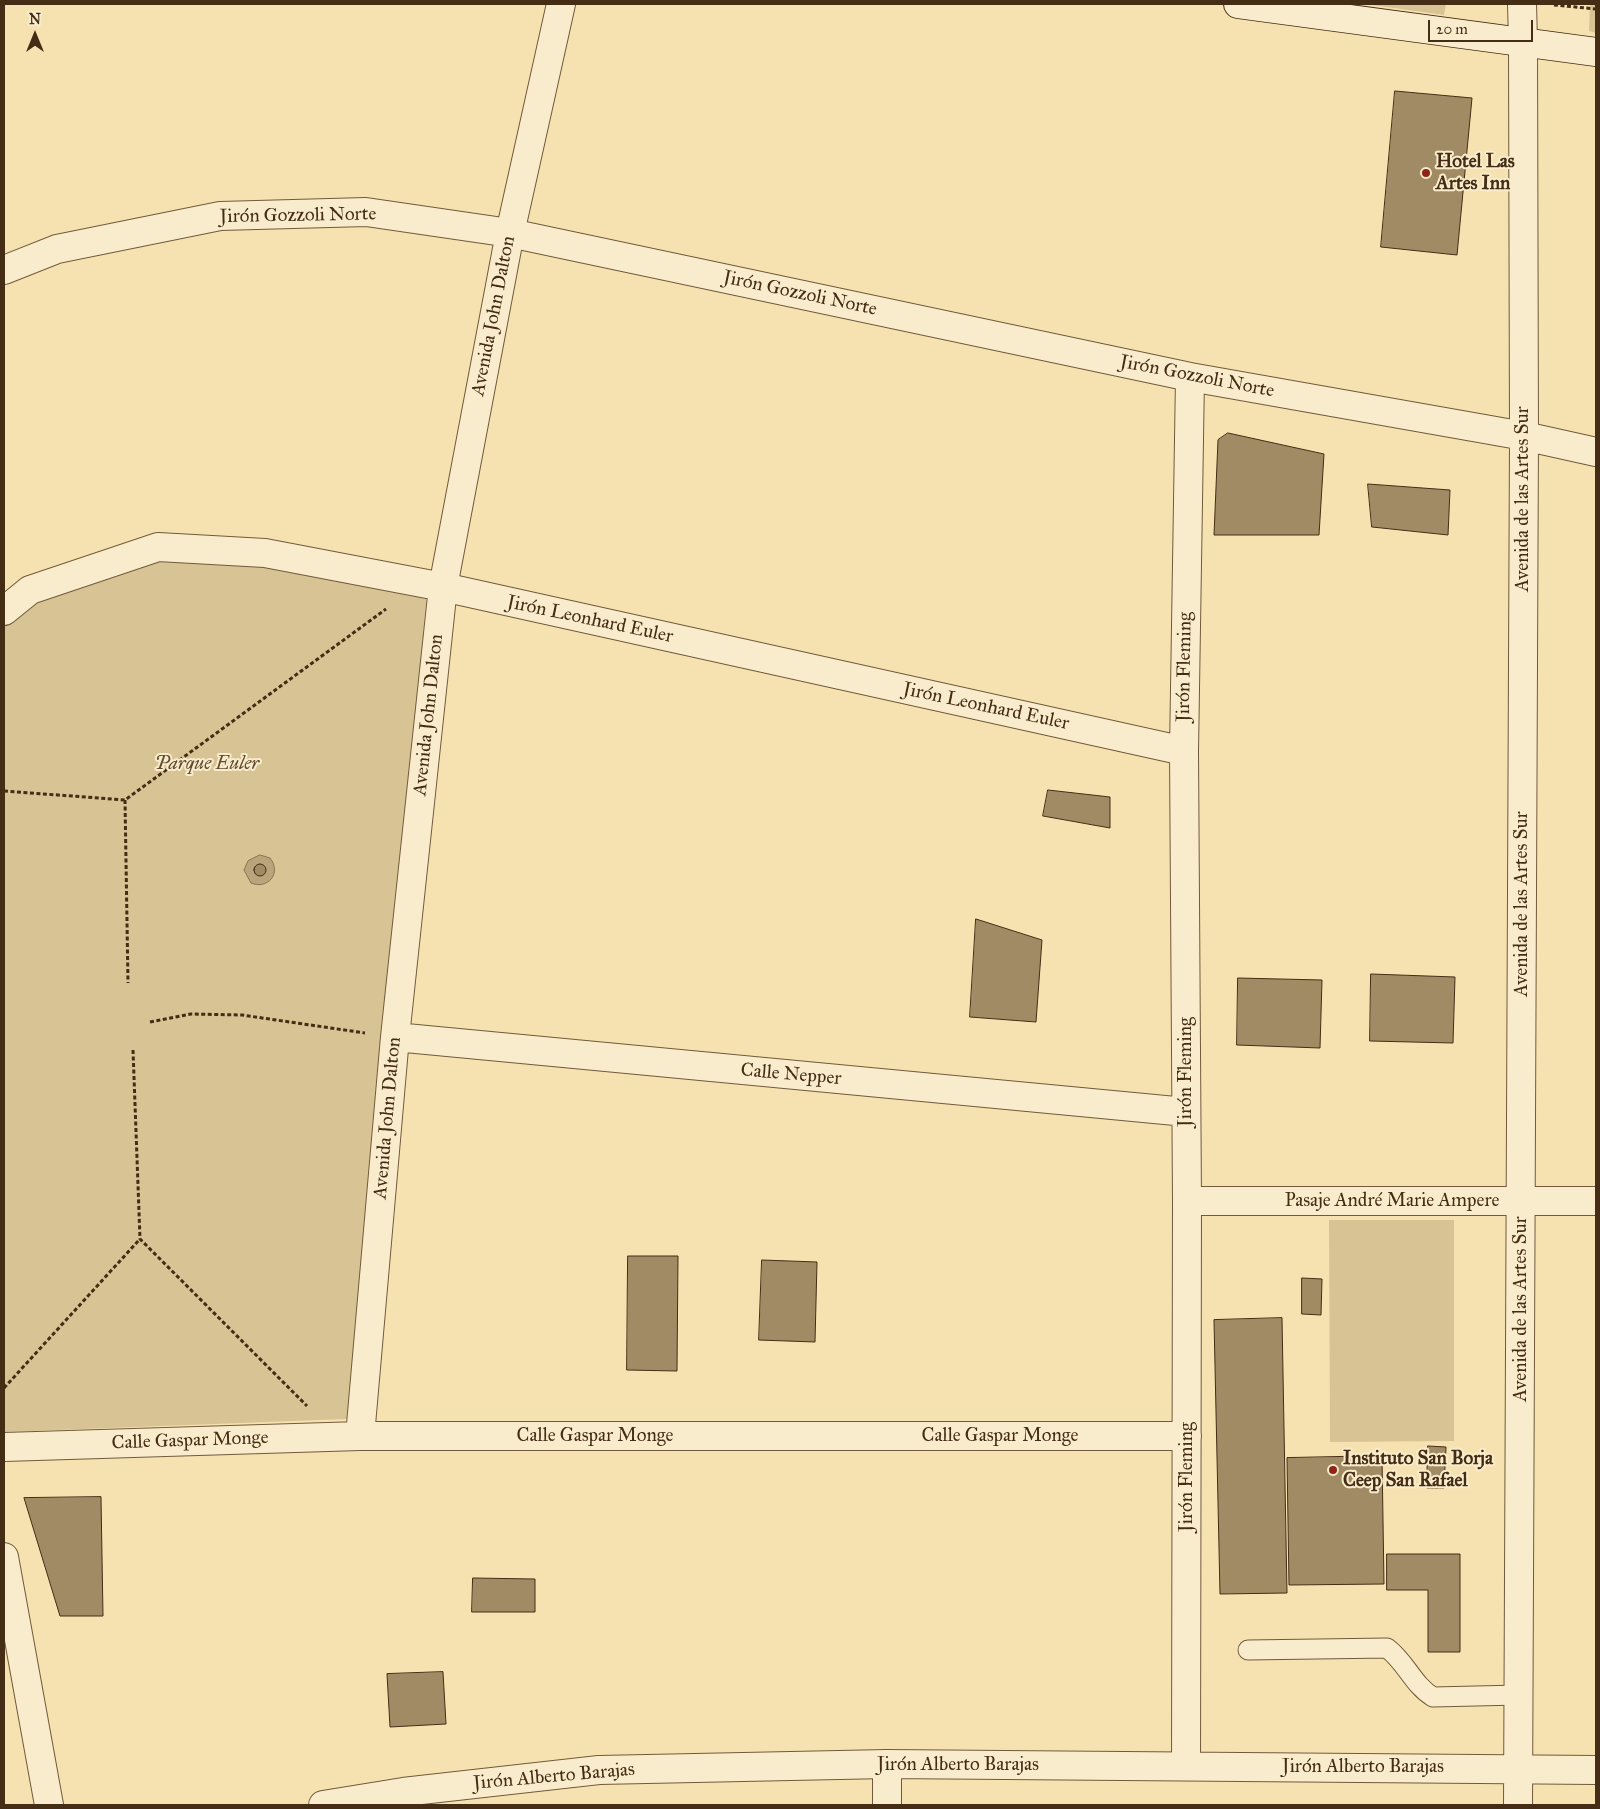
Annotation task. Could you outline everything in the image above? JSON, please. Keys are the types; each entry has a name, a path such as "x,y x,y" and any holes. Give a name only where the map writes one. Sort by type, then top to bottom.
{"street":[{"name":"Avenida John Dalton","path":"349,1436 395,1037 432,585 561,4"},
{"path":"1238,4 1596,52"},
{"name":"Avenida de las Artes Sur","path":"1518,1805 1524,436 1523,41 1535,4"},
{"name":"Jirón Gozzoli Norte","path":"4,270 57,249 220,216 366,212 510,233 1190,377 1524,436 1596,452"},
{"name":"Jirón Fleming","path":"1186,1766 1187,1201 1184,751 1190,377"},
{"name":"Jirón Leonhard Euler","path":"4,611 30,590 158,547 265,553 432,585 1184,751"},
{"name":"Calle Nepper","path":"395,1037 1186,1112"},
{"name":"Pasaje André Marie Ampere","path":"1187,1201 1596,1201"},
{"name":"Calle Gaspar Monge","path":"4,1447 349,1436 1187,1436"},
{"path":"4,1557 49,1805"},
{"path":"887,1764 887,1805"},
{"name":"Jirón Alberto Barajas","path":"323,1805 403,1792 599,1770 887,1764 1459,1768 1519,1771 1596,1770"}],"lane":[{"path":"1248,1650 1387,1648 1397,1656 1422,1690 1433,1697 1519,1695"}],"path":[{"path":"1535,4 1596,8"},
{"path":"4,791 125,800 432,585"},
{"path":"125,800 128,982"},
{"path":"150,1022 191,1014 242,1015 395,1037"},
{"path":"4,1388 140,1239 133,1050"},
{"path":"140,1239 349,1436"}],"green space":[{"path":"1365,4 1446,4 1444,15"},
{"path":"1590,4 1596,4 1596,33 1589,31"},
{"name":"Parque Euler","path":"165,558 273,564 427,595 347,1419 4,1432 4,627 37,600"},
{"path":"1329,1220 1454,1220 1454,1441 1330,1442"}],"shaded area":[{"path":"260,855 270,858 274,869 271,879 263,884 251,883 244,870 248,861","holes":["260,864 265,867 263,875 255,874 254,868"]}],"building":[{"name":"Hotel Las Artes Inn","path":"1395,91 1472,98 1457,255 1381,247"},
{"path":"1228,433 1324,454 1319,535 1214,535 1218,440"},
{"path":"1368,484 1450,490 1448,535 1372,527"},
{"path":"1048,790 1110,797 1110,828 1043,816"},
{"path":"258,864 262,864 266,870 262,876 258,876 254,872 254,868"},
{"path":"976,919 1042,940 1036,1022 970,1017"},
{"path":"1371,974 1455,977 1453,1043 1370,1041"},
{"path":"1238,978 1322,980 1320,1048 1237,1045"},
{"path":"628,1256 678,1256 677,1371 627,1370"},
{"path":"762,1260 817,1262 815,1342 759,1340"},
{"path":"1302,1278 1322,1279 1321,1315 1302,1314"},
{"path":"1282,1318 1287,1593 1220,1594 1214,1320"},
{"path":"1428,1446 1446,1447 1444,1488 1427,1488"},
{"path":"1382,1456 1384,1584 1289,1585 1287,1458"},
{"path":"101,1497 103,1616 60,1616 24,1498"},
{"path":"1387,1554 1460,1554 1460,1652 1428,1652 1428,1590 1387,1590"},
{"path":"473,1578 535,1579 535,1612 472,1612"},
{"path":"443,1672 446,1724 390,1727 387,1674"}],"place":[{"name":"Hotel Las Artes Inn","path":"1426,173"},
{"name":"Instituto San Borja Ceep San Rafael","path":"1333,1470"}]}
